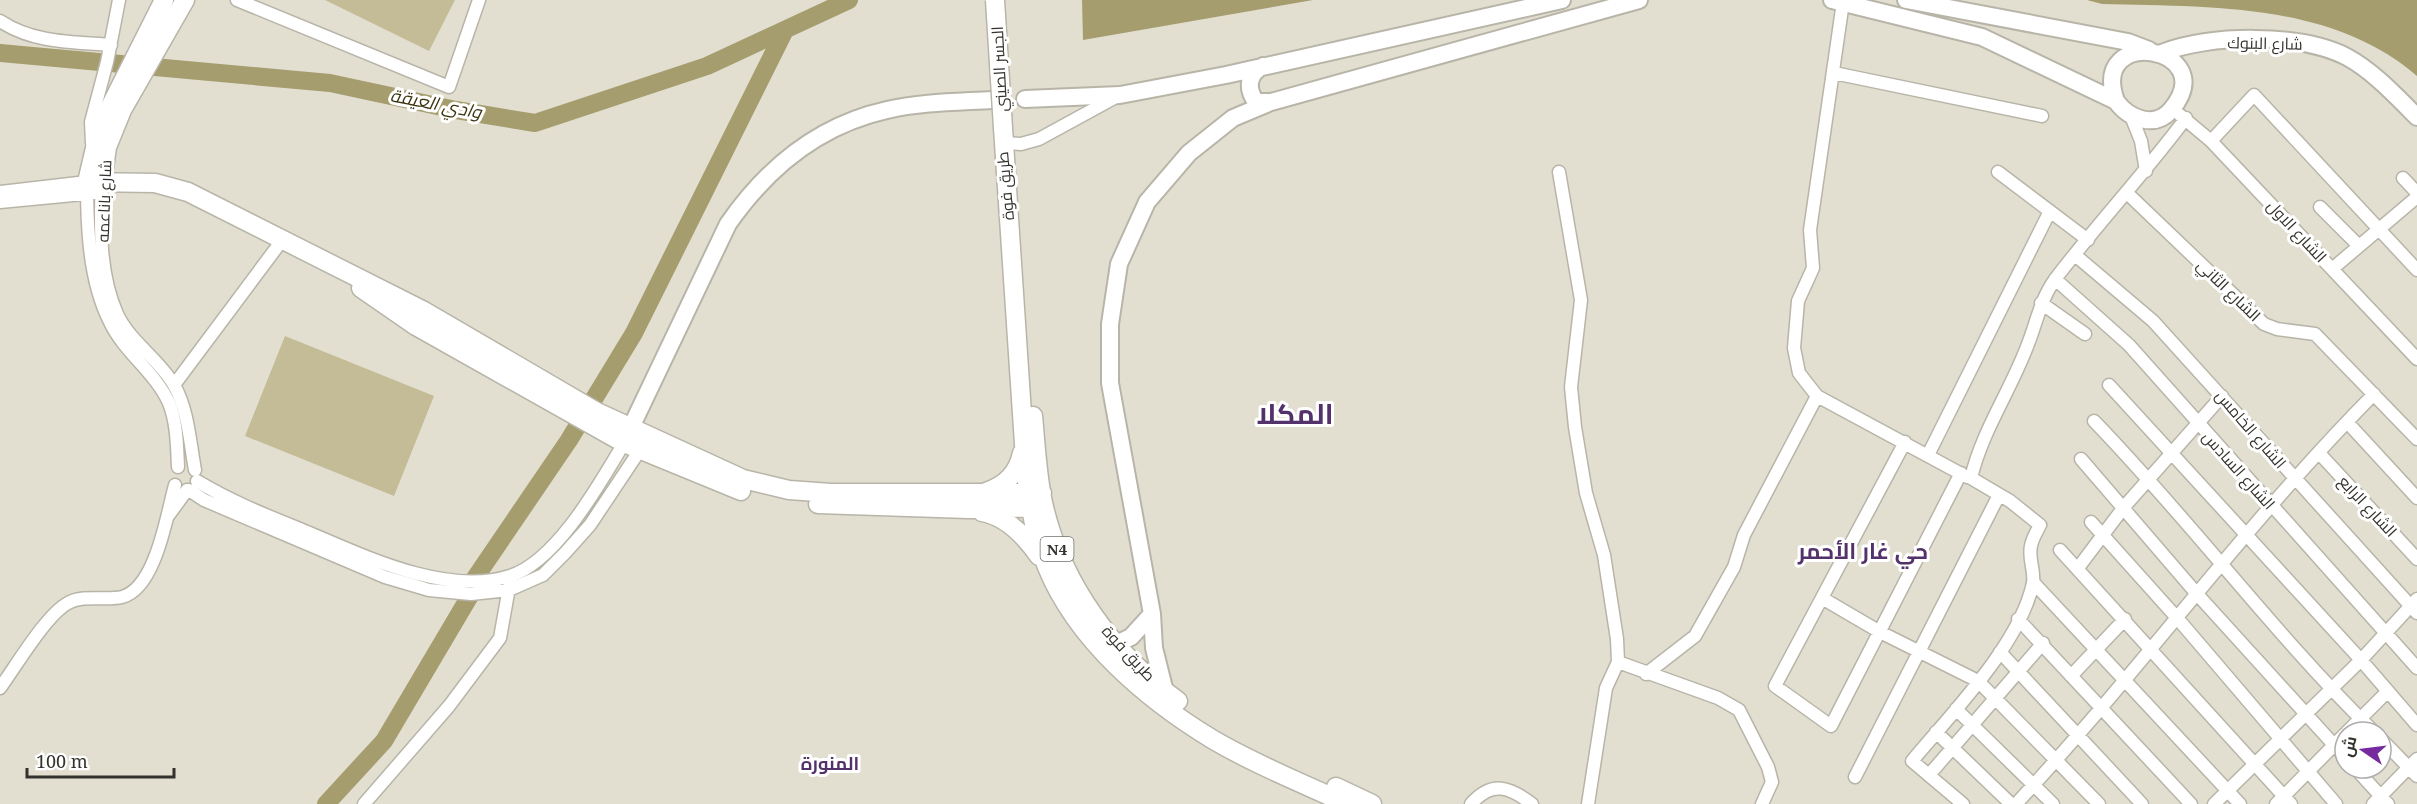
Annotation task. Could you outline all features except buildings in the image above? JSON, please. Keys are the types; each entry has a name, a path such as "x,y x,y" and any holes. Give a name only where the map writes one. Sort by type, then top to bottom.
{"highway":[{"name":"شارع باناعمه","path":"163,21 164,0"},
{"name":"شارع باناعمه","path":"94,188 94,150 163,21 185,0"},
{"name":"الجسر الصيني","path":"995,0 1004,138"},
{"name":"شارع باناعمه","path":"94,188 116,108"},
{"name":"طريق فوة","path":"1004,138 1023,445 1036,500 1047,567 1077,619 1165,692 1216,728 1372,804"},
{"name":"طريق فوة","path":"1004,138 1036,500 1075,588 1110,647 1161,704 1213,739 1347,804"},
{"path":"94,188 155,183 171,186 283,239 423,311 594,418 636,439 743,479 789,490 972,501 1036,500"},
{"path":"972,501 1007,481 1019,465 1023,445"},
{"path":"972,501 1012,526 1028,541 1047,567"}],"main road":[{"path":"1025,99 1120,95 1226,75 1562,0"},
{"path":"1165,692 1154,648 1152,614 1110,383 1110,324 1119,264 1147,202 1189,153 1233,118 1271,102 1639,0"},
{"path":"1837,1 1982,36 2116,101 2131,116 2154,120 2178,114 2181,78 2178,68 2156,52 2128,42 1906,0"},
{"name":"شارع البنوك","path":"2156,52 2176,47 2242,39 2291,40 2319,46 2348,57 2372,75 2417,117"},
{"path":"2116,101 2112,83 2118,66 2132,54 2156,52"},
{"path":"1263,66 1252,75 1250,89 1256,102 1271,102"},
{"path":"1226,75 1239,81 1244,95 1233,118"},
{"path":"636,439 728,224 747,196 770,172 805,145 855,120 887,110 920,105 992,100"},
{"path":"1110,647 1136,633 1152,614"}],"street":[{"path":"94,150 91,122 111,45 119,0"},
{"path":"237,0 449,87 479,0"},
{"path":"1837,1 1834,73 1810,230 1813,268 1798,301 1794,348 1798,373 1817,396 1999,495 2040,525 2030,547 2033,582 2018,619 2000,652 1912,761 1963,804"},
{"path":"0,21 25,34 42,39 111,45"},
{"path":"1834,73 2042,116"},
{"path":"1004,138 1022,144 1039,139 1120,95"},
{"path":"2211,141 2254,95 2417,270"},
{"path":"1905,442 1775,686 1831,726 1966,476 2028,344 2041,303 2055,279 2146,171 2178,114"},
{"name":"الشارع الاول","path":"2178,114 2211,141 2417,359"},
{"path":"2131,116 2141,141 2146,171"},
{"path":"1558,172 1581,300 1571,387 1575,428 1586,494 1604,555 1617,639 1618,662 1606,688 1588,804"},
{"path":"1998,172 2088,240"},
{"path":"2403,178 2417,193"},
{"path":"2,197 94,188"},
{"name":"شارع باناعمه","path":"94,188 110,295 124,327 174,385 185,419 192,483"},
{"name":"شارع باناعمه","path":"94,188 92,254 104,309 119,337 169,402 174,417 178,467 172,476 175,485 168,516"},
{"name":"الشارع الثاني","path":"2127,194 2264,324 2277,329 2315,334 2417,439"},
{"path":"2332,269 2417,197"},
{"path":"2320,207 2359,246"},
{"path":"1928,455 2050,212"},
{"path":"174,385 283,239"},
{"name":"الشارع الخامس","path":"2075,255 2153,321 2294,478 2415,606"},
{"name":"الشارع السادس","path":"2055,279 2129,345 2417,668"},
{"path":"2041,303 2085,334"},
{"path":"2109,385 2173,452 2417,725"},
{"path":"2016,804 2127,680 2294,478 2374,394"},
{"path":"1646,674 1695,636 1734,567 1744,535 1817,396"},
{"path":"2078,568 2124,507 2222,396"},
{"path":"2094,421 2150,478 2360,719 2388,691"},
{"path":"2347,422 2417,498"},
{"path":"303,536 388,565 433,577 473,581 511,576 538,559 561,536 636,439"},
{"path":"175,485 192,483 386,577 429,590 471,594 510,590 543,575 590,525 636,439"},
{"name":"الشارع الرابع","path":"2319,453 2417,559"},
{"path":"2081,459 2197,594 2333,744"},
{"path":"0,688 54,614 67,603 77,599 122,597 142,584 168,516 192,483 189,465 178,467"},
{"path":"1855,777 1999,495"},
{"path":"2091,522 2178,619 2336,804"},
{"path":"2060,550 2255,763 2284,801 2307,772 2333,746"},
{"path":"364,804 449,706 500,638 511,576"},
{"path":"2033,582 2127,680 2240,804"},
{"path":"1822,598 1880,632 1978,681 2099,804"},
{"path":"2214,804 2361,660 2384,633 2415,606"},
{"path":"2018,619 2043,643 2191,804"},
{"path":"2071,676 2125,619"},
{"path":"1929,775 2043,643"},
{"path":"2000,652 2142,804"},
{"path":"1618,662 1646,674 1718,698 1739,710 1768,767 1772,782 1762,804"},
{"path":"1956,709 2053,804"},
{"path":"1936,732 2011,804"},
{"path":"2364,780 2381,801 2414,767 2393,749"},
{"path":"1471,804 1478,795 1492,788 1514,789 1532,804"}],"shaded area":[{"path":"325,0 455,0 429,51"},
{"path":"1082,0 1313,0 1083,40"},
{"path":"2087,0 2417,0 2417,76 2383,52 2347,34 2308,21 2267,13 2226,9 2102,4"},
{"path":"285,336 434,396 394,496 245,436"}],"waterway":[{"name":"وادي العيقة","path":"0,53 330,83 456,110 535,123 707,66 849,0"},
{"path":"326,804 384,741 471,594 473,581 569,440 634,333 785,30"}],"district":[{"name":"المكلا","path":"1295,413"},
{"name":"حي غار الأحمر","path":"1863,550"},
{"name":"المنورة","path":"830,763"}]}
